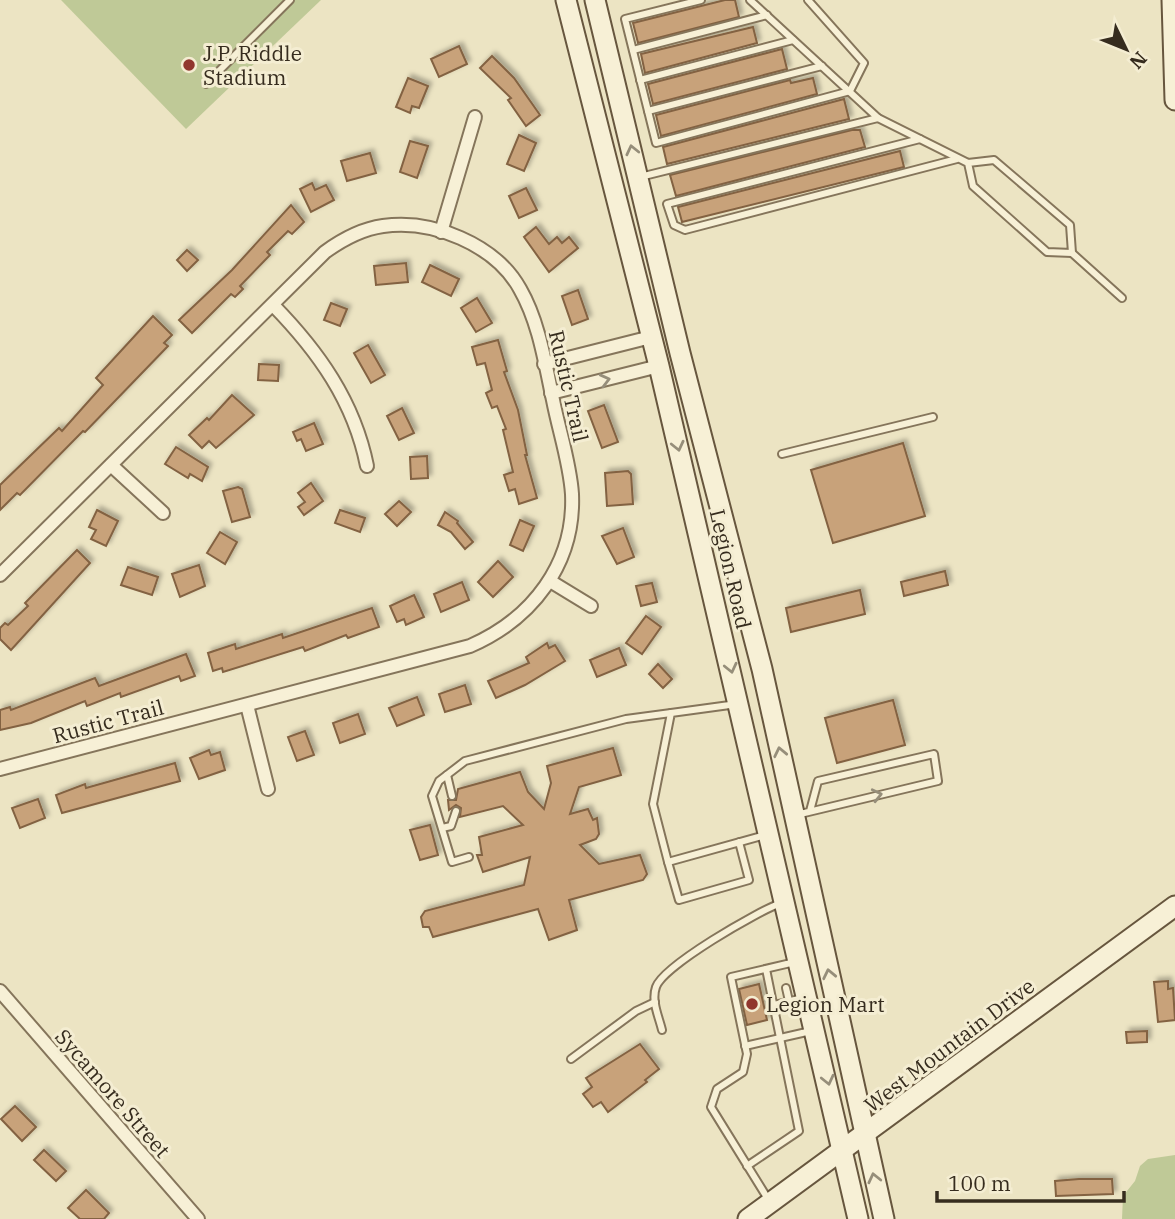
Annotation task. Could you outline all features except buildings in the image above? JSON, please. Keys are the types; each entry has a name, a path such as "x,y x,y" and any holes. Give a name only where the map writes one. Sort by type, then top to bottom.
{"main road":[{"name":"Legion Road","path":"566,0 659,366 786,902 791,963 799,999 816,1030 858,1219"},
{"name":"Legion Road","path":"596,0 711,474 802,813 864,1136 884,1219"},
{"path":"1172,0 1175,100"},
{"path":"589,91 602,107 661,314 672,320"},
{"path":"651,337 662,339 667,347 701,465 711,474"},
{"name":"West Mountain Drive","path":"748,1219 1175,906"}],"street":[{"path":"441,232 475,117"},
{"name":"Rustic Trail","path":"0,575 325,252 344,239 382,226 421,226 480,247 510,273 530,311 551,393 572,494 569,534 550,581 523,614 508,627 470,646 0,769"},
{"path":"273,304 300,332 340,389 354,418 367,466"},
{"path":"544,364 651,337"},
{"path":"551,393 659,366"},
{"path":"111,465 163,513"},
{"path":"550,581 591,606"},
{"path":"247,705 268,789"},
{"name":"Sycamore Street","path":"0,991 198,1219"}],"lane":[{"path":"206,84 290,0"},
{"path":"701,0 625,19 656,143 850,92"},
{"path":"753,2 763,0"},
{"path":"808,0 863,63 850,92"},
{"path":"753,2 878,118 968,163 994,160 1070,225 1072,253"},
{"path":"633,50 766,15"},
{"path":"640,80 793,40"},
{"path":"648,111 822,66"},
{"path":"638,178 878,118"},
{"path":"920,139 667,204 674,225 685,230 957,159"},
{"path":"968,163 973,186 1047,252 1072,253 1122,298"},
{"path":"782,454 933,417"},
{"path":"469,857 452,862 432,796 439,781 465,761 626,719 739,704"},
{"path":"671,713 653,804 679,900 749,880 739,842"},
{"path":"934,754 938,780 802,813 818,781 934,754"},
{"path":"447,775 452,796"},
{"path":"442,828 451,826 456,811"},
{"path":"668,862 770,834"},
{"path":"662,1030 655,1002 656,986 669,971 758,911 786,902"},
{"path":"771,1203 711,1107 717,1089 743,1072 745,1046 731,976 791,963"},
{"path":"784,974 791,963"},
{"path":"747,1166 799,1131 766,969"},
{"path":"786,988 799,999"},
{"path":"774,1005 799,999"},
{"path":"571,1059 636,1011 655,1002"},
{"path":"745,1046 816,1030"}],"green space":[{"name":"J.P. Riddle Stadium","path":"61,0 321,0 186,129"},
{"path":"1175,1155 1175,1219 1122,1219 1123,1196 1135,1181 1140,1166 1148,1159"}],"place":[{"name":"J.P. Riddle Stadium","path":"189,65"},
{"name":"Legion Mart","path":"752,1004"}]}
